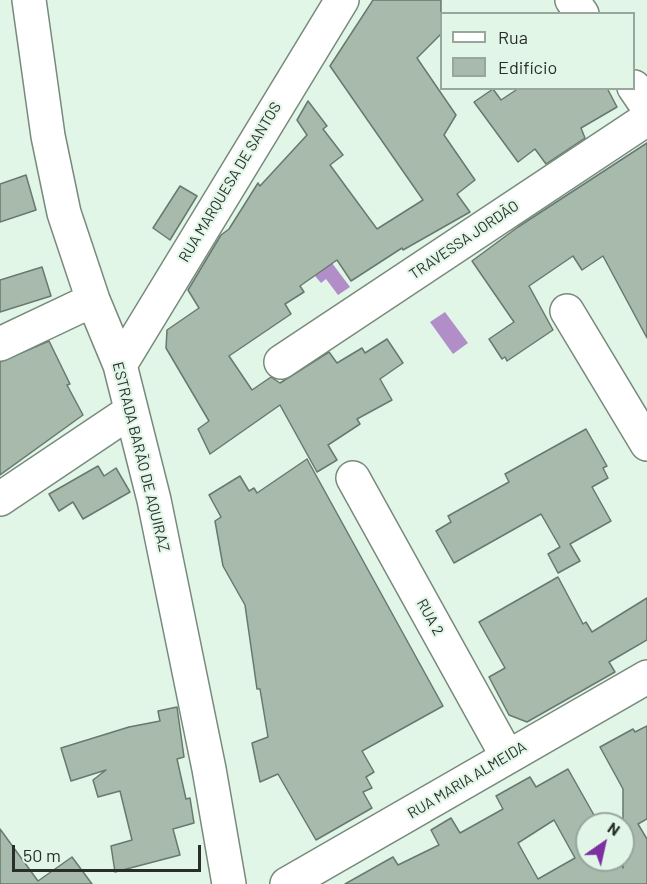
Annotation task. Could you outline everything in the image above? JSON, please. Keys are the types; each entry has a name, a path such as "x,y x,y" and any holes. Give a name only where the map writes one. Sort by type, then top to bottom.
{"street":[{"name":"ESTRADA BARÃO DE AQUIRAZ","path":"28,0 48,135 64,213 93,300 120,365 154,500 209,769 229,884"},
{"name":"RUA MARQUESA DE SANTOS","path":"120,365 342,0"},
{"path":"635,90 647,106"},
{"name":"TRAVESSA JORDÃO","path":"281,362 647,118"},
{"path":"0,344 93,300"},
{"path":"567,311 647,444"},
{"path":"0,499 131,411"},
{"name":"RUA 2","path":"353,478 507,756"},
{"name":"RUA MARIA ALMEIDA","path":"287,884 647,677"}],"shaded area":[{"path":"332,263 350,287 338,295 326,279 321,283 315,276"},
{"path":"445,312 468,343 453,354 430,322"}],"building":[{"path":"373,0 441,0 440,35 417,58 456,115 444,135 475,180 457,194 470,212 403,250 402,248 351,281 337,260 300,286 304,292 285,304 291,314 229,356 252,390 271,377 280,383 329,352 337,363 362,348 365,353 387,339 403,363 380,379 392,400 357,419 360,424 328,445 337,460 317,472 280,405 210,454 198,429 209,421 166,348 167,330 199,308 188,290 221,235 229,229 258,183 260,186 307,135 297,120 308,101 327,126 323,129 343,155 330,165 377,229 423,200 330,66"},
{"path":"492,90 501,100 516,90 608,90 617,107 581,128 585,138 546,164 535,149 518,162 474,102"},
{"path":"647,143 647,338 603,256 582,270 573,256 529,286 553,330 507,361 505,357 502,359 489,339 514,322 472,261 518,227"},
{"path":"26,175 36,210 0,222 0,184"},
{"path":"180,186 197,196 170,240 153,228"},
{"path":"42,267 51,296 0,312 0,280"},
{"path":"49,341 70,384 67,385 83,415 0,475 0,362"},
{"path":"586,429 607,466 603,468 608,478 592,487 611,521 570,544 580,561 558,573 548,554 560,547 541,514 454,563 436,531 451,522 448,516 509,482 505,474"},
{"path":"307,459 443,706 362,751 374,772 366,777 372,788 363,792 372,808 316,840 278,774 260,782 252,743 268,737 260,689 257,689 245,605 223,566 215,521 221,517 209,495 240,476 249,491 254,488 257,493"},
{"path":"98,466 104,476 116,468 130,492 83,519 73,502 59,511 49,494"},
{"path":"558,577 583,624 586,622 592,632 647,598 647,640 609,662 615,672 527,722 509,715 489,677 505,668 479,622"},
{"path":"177,707 184,757 177,759 186,799 190,798 194,823 173,829 180,855 115,872 111,846 132,840 120,791 98,797 93,780 106,770 71,781 61,748 129,727 160,721 158,711"},
{"path":"647,726 647,819 638,824 647,839 647,884 345,884 393,857 398,865 439,845 431,830 451,818 460,833 503,809 496,796 530,777 536,787 568,769 592,812 575,812 575,858 575,872 635,872 635,812 623,812 623,789 600,747 633,729 635,732","holes":["554,820 575,858 538,879 518,843"]},
{"path":"0,829 38,881 72,857 92,884 0,884"}]}
